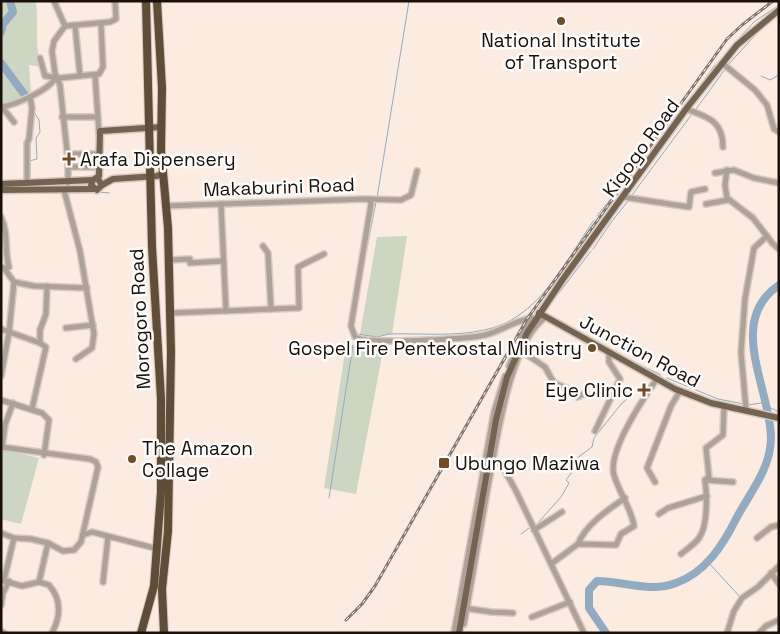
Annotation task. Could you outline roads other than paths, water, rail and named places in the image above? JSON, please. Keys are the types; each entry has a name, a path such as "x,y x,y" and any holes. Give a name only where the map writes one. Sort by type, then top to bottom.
{"highway":[{"name":"Morogoro Road","path":"141,633 154,586 161,492 161,399 154,306 146,1"},
{"name":"Morogoro Road","path":"157,1 170,313 169,483 162,589 164,633"}],"main road":[{"name":"Kigogo Road","path":"460,633 504,390 535,317 624,198 686,109 722,63 750,32 779,10"},
{"path":"94,189 92,185 100,166 98,133 105,129 161,127"},
{"path":"100,166 104,174 112,180"},
{"path":"1,190 99,189 102,185 112,180 150,177 164,173"},
{"path":"1,184 69,182 95,179 102,185"},
{"name":"Junction Road","path":"535,317 546,317 656,380 680,391 727,407 754,411"},
{"name":"Junction Road","path":"727,407 754,411"},
{"path":"754,411 777,416"}],"street":[{"path":"54,1 64,26"},
{"path":"64,26 101,23 116,19 115,1"},
{"path":"40,58 44,76 95,75 103,69 101,23"},
{"path":"64,26 52,44 54,67 65,128 69,182"},
{"path":"76,26 80,76"},
{"path":"722,63 755,90 767,105 774,129 779,132"},
{"path":"95,75 98,133"},
{"path":"14,122 2,107 30,97 54,82 57,77"},
{"path":"27,183 27,143 32,108 30,97"},
{"path":"686,109 715,122 721,128 723,147"},
{"path":"62,117 97,117"},
{"path":"65,128 69,182"},
{"path":"68,154 100,154"},
{"path":"69,167 100,166"},
{"path":"714,174 727,170 779,183"},
{"path":"727,170 725,191 728,200 753,218 779,249"},
{"path":"370,201 408,198 412,193 417,171"},
{"path":"624,198 688,208 691,192 704,189"},
{"path":"64,190 87,288 93,325 92,348 76,358"},
{"name":"Makaburini Road","path":"165,206 367,199 370,201 351,326 355,337 374,341 464,338 486,334 535,317"},
{"path":"706,204 728,200"},
{"path":"221,204 226,311"},
{"path":"1,217 6,228 8,243 9,267 4,268 14,282 9,333 1,376"},
{"path":"746,409 745,379 741,357 745,299 754,248 767,236"},
{"path":"263,246 268,253 271,309"},
{"path":"170,313 299,308 298,267 324,254"},
{"path":"169,260 190,259 190,262 223,261"},
{"path":"14,282 87,288"},
{"path":"40,342 40,330 46,314 47,286"},
{"path":"454,633 494,412 502,383 535,317"},
{"path":"546,317 535,326 521,350 545,367 554,383 577,397 586,393"},
{"path":"66,328 93,325"},
{"path":"1,329 40,342 46,346 46,351 41,360 32,408"},
{"path":"595,431 620,379 617,372 608,362 609,354"},
{"path":"578,544 616,545 621,534 634,526 625,498 613,471 620,441 656,380"},
{"path":"655,482 647,468 671,406 680,391"},
{"path":"1,400 32,408 44,414 49,420 44,455"},
{"path":"1,533 14,538 48,543 62,552 70,551 81,542 98,471 98,463 90,460 44,455 2,447 5,425 13,403"},
{"path":"681,554 696,542 702,534 707,496 705,480 709,472 706,447 723,435 727,407"},
{"path":"491,456 501,464 516,491 584,633"},
{"path":"705,480 733,482"},
{"path":"659,514 668,508 707,496"},
{"path":"551,564 578,544 580,538 595,521 625,498"},
{"path":"534,530 562,512"},
{"path":"757,538 771,527 779,525"},
{"path":"83,535 92,532 158,549"},
{"path":"103,582 108,537"},
{"path":"1,605 14,538"},
{"path":"39,582 48,543"},
{"path":"727,633 734,611 742,598 758,587 779,566"},
{"path":"771,573 779,584"},
{"path":"5,580 22,586 39,582 49,585 60,604 58,622 52,633"},
{"path":"532,617 570,602"},
{"path":"465,608 513,612"},
{"path":"759,633 766,626 779,620"}],"waterway":[{"path":"1,32 3,24 13,12 10,1"},
{"path":"377,198 409,1"},
{"path":"731,47 754,22 779,5"},
{"path":"728,65 758,32"},
{"path":"1,63 27,98"},
{"path":"696,91 715,65"},
{"path":"696,109 726,68"},
{"path":"761,76 770,80 779,75"},
{"path":"29,161 37,159 36,138 40,132 39,120 34,112"},
{"path":"632,195 692,114"},
{"path":"99,192 109,193"},
{"path":"597,216 613,196"},
{"path":"613,220 628,201"},
{"path":"362,274 376,202"},
{"path":"357,334 377,337 389,334 460,333 484,330 503,324 535,302 561,271 594,220"},
{"path":"593,249 612,221"},
{"path":"552,302 591,251"},
{"path":"537,310 577,254"},
{"path":"606,633 589,608 589,590 597,581 657,587 676,583 696,572 719,548 764,470 768,460 771,437 769,418 755,356 753,336 755,317 763,300 779,285"},
{"path":"525,350 529,341"},
{"path":"329,498 353,345"},
{"path":"606,346 625,357"},
{"path":"513,381 523,355"},
{"path":"634,362 661,375"},
{"path":"667,378 718,399 744,404"},
{"path":"537,524 561,497 569,483 566,480 578,464 577,458 592,447 594,438 622,403 630,397"},
{"path":"748,405 761,403 779,412"},
{"path":"731,411 742,413"},
{"path":"481,542 492,477"},
{"path":"521,534 529,528"},
{"path":"707,561 741,598"}],"railway":[{"path":"346,620 362,604 375,586 527,319 727,39 773,1"}],"place":[{"name":"National Institute of Transport","path":"561,21"},
{"name":"Arafa Dispensery","path":"69,159"},
{"name":"Gospel Fire Pentekostal Ministry","path":"592,348"},
{"name":"Eye Clinic","path":"644,390"},
{"name":"The Amazon Collage","path":"132,459"},
{"name":"Ubungo Maziwa","path":"444,463"}]}
